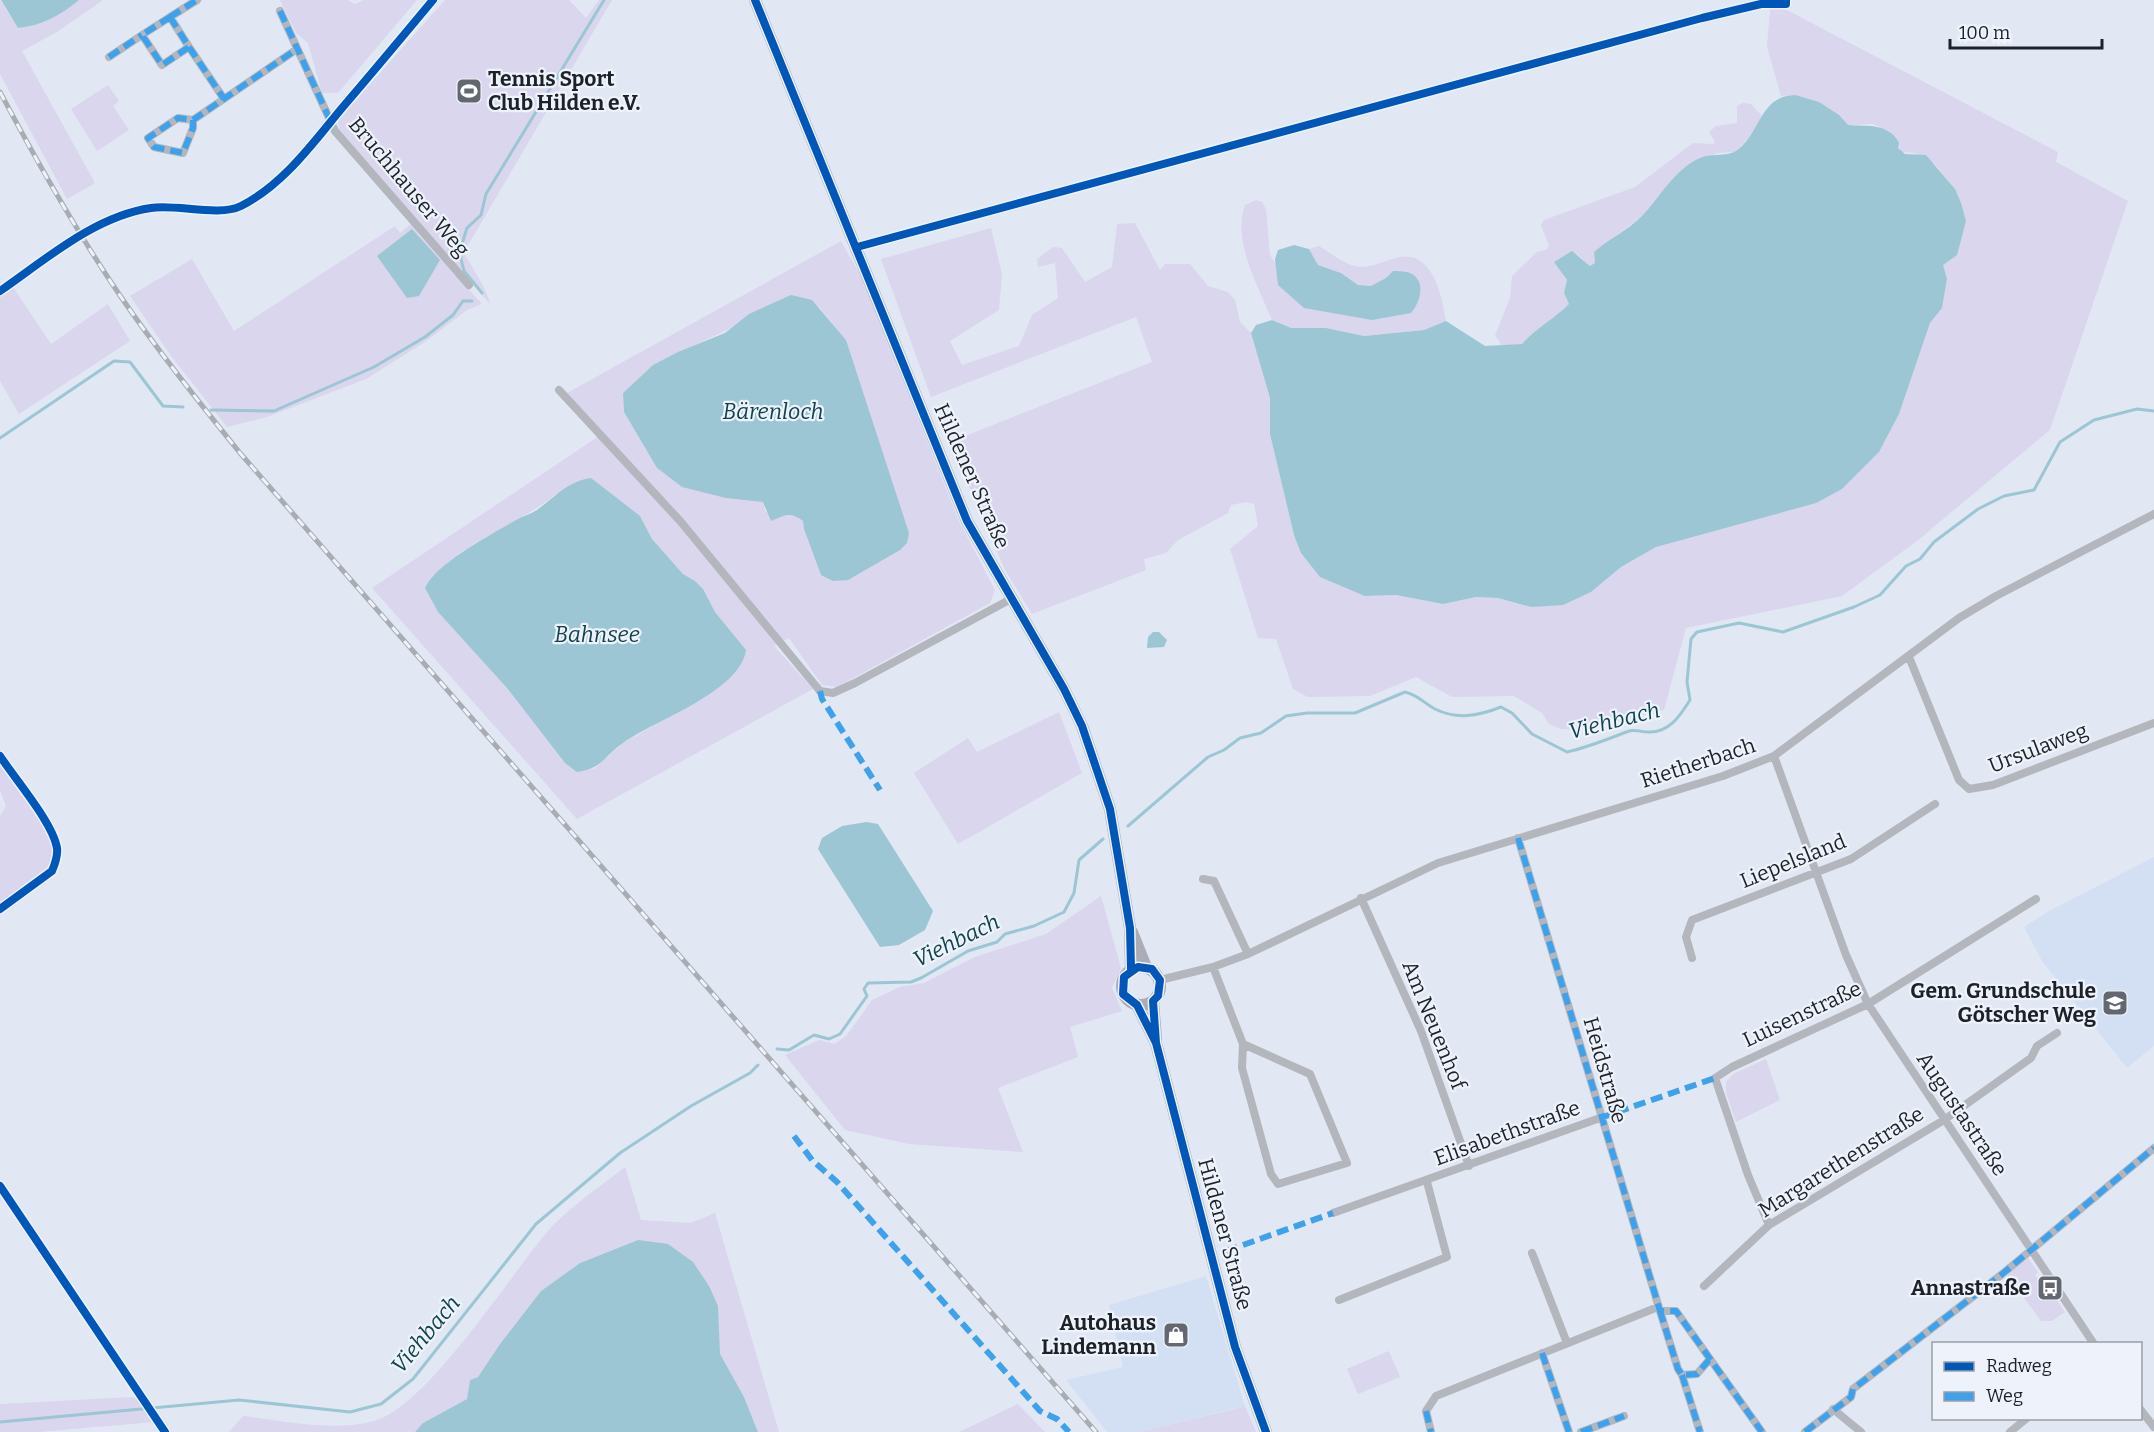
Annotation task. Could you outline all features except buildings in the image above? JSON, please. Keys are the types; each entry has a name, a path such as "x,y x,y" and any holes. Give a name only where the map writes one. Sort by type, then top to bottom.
{"main road":[{"name":"Hildener Straße","path":"755,0 967,521 1064,689 1082,726 1110,809 1130,928 1131,969"},
{"name":"Hildener Straße","path":"1130,928 1146,967"},
{"path":"1146,967 1156,973 1160,980 1158,996 1153,1001 1137,1005 1123,994 1124,976 1131,969 1146,967"},
{"name":"Hildener Straße","path":"1153,1001 1156,1044 1235,1347 1266,1432"},
{"name":"Hildener Straße","path":"1137,1005 1156,1044"}],"street":[{"path":"109,57 197,0"},
{"path":"0,291 81,235 121,216 148,208 166,206 228,210 241,206 284,174 434,0"},
{"name":"Bruchhauser Weg","path":"280,11 335,131 469,285"},
{"path":"170,17 224,99"},
{"path":"142,35 162,65 189,47"},
{"path":"193,120 193,128 183,153 154,147 148,138 178,118 193,120 297,49"},
{"path":"559,390 681,522 820,691 833,693 855,683 1011,599"},
{"name":"Rietherbach","path":"1160,980 1213,967 1248,954 1438,863 1723,776 1774,756 1959,618 1996,596 2154,514"},
{"name":"Ursulaweg","path":"1909,657 1959,780 1969,789 1993,785 2154,723"},
{"name":"Augustastraße","path":"1774,756 1868,1004 2093,1342"},
{"name":"Liepelsland","path":"1692,958 1686,937 1692,920 1851,860 1935,804"},
{"name":"Heidstraße","path":"1518,838 1600,1118 1678,1369 1700,1432"},
{"path":"1203,879 1214,881 1248,954"},
{"name":"Am Neuenhof","path":"1361,898 1421,1031 1469,1167"},
{"name":"Luisenstraße","path":"1769,1225 1748,1175 1715,1078 1732,1067 1868,1004 2036,898"},
{"path":"1213,967 1243,1044 1242,1068 1271,1174 1278,1184 1347,1163 1310,1074 1243,1044"},
{"name":"Margarethenstraße","path":"1704,1286 1769,1225 1944,1120 2031,1058 2037,1046 2057,1033"},
{"name":"Elisabethstraße","path":"1333,1214 1600,1118"},
{"path":"1805,1432 1851,1397 1853,1389 1983,1289 2154,1148"},
{"name":"Elisabethstraße","path":"1339,1300 1447,1257 1426,1182"},
{"path":"1532,1253 1567,1343"},
{"path":"1431,1432 1426,1411 1436,1396 1659,1309 1676,1311 1762,1432"},
{"path":"1542,1353 1569,1432"},
{"path":"1682,1375 1697,1374 1709,1360"},
{"path":"1833,1409 1861,1432"},
{"path":"2142,1412 2154,1428"},
{"path":"1581,1432 1624,1416"},
{"path":"2010,1432 2026,1420"}],"shaded area":[{"path":"0,0 18,28 50,19 79,0 103,0 57,32 22,51 95,183 67,199 0,74"},
{"path":"280,0 347,0 355,4 364,0 417,0 338,93 322,93 308,43 296,33"},
{"path":"445,0 569,0 586,18 599,0 612,0 464,252 490,304 339,129 338,120"},
{"path":"1770,8 1785,9 2058,152 2056,162 2128,201 2050,430 1917,541 1842,596 1686,628 1664,710 1582,730 1561,729 1549,724 1542,713 1514,696 1452,697 1416,677 1370,696 1308,697 1293,689 1276,639 1258,638 1230,549 1258,526 1254,504 1246,502 1231,505 1228,513 1178,540 1166,553 1144,559 1146,570 1032,614 1005,570 950,442 1152,362 1136,317 931,397 881,259 991,228 1002,274 999,310 950,341 962,365 1019,346 1032,315 1058,298 1055,263 1038,267 1037,259 1053,247 1062,248 1085,282 1112,267 1117,224 1135,223 1160,270 1165,264 1190,264 1208,286 1228,292 1235,300 1240,322 1251,333 1270,398 1270,434 1294,535 1365,596 1396,595 1443,604 1476,597 1498,598 1531,607 1591,592 1621,567 1656,547 1842,489 1879,452 1899,414 1930,323 1942,308 1947,280 1942,265 1948,260 1955,189 1936,165 1915,153 1901,152 1890,131 1873,124 1848,125 1795,95 1781,96 1767,47"},
{"path":"108,85 119,101 113,106 129,130 97,151 71,109"},
{"path":"1743,103 1751,104 1762,116 1755,131 1735,152 1717,153 1674,178 1641,217 1594,252 1595,263 1590,266 1577,254 1555,262 1567,281 1564,293 1569,304 1522,344 1502,346 1495,335 1510,298 1512,276 1537,252 1546,250 1549,246 1541,225 1544,220 1635,187 1693,143 1713,144 1715,142 1709,132 1716,126 1737,123 1737,106"},
{"path":"1256,200 1262,202 1266,209 1270,255 1276,264 1372,320 1386,278 1371,286 1358,285 1341,273 1318,265 1309,249 1319,246 1343,261 1358,267 1370,266 1400,257 1412,257 1421,262 1434,278 1439,289 1446,321 1424,330 1364,336 1326,328 1291,328 1272,320 1248,263 1242,233 1245,205"},
{"path":"411,224 482,304 467,310 425,342 366,379 267,417 227,427 171,356 130,296 192,259 234,331 395,226 400,233"},
{"path":"841,241 862,278 959,521 995,590 990,603 837,687 822,685 789,638 774,646 813,689 577,819 372,588 602,433 567,393","holes":["818,306 846,340 821,575 803,521 794,515 784,514 778,518 765,511 764,502 682,487 657,468 624,412 623,393 653,365 735,326","556,494 640,516 652,539 683,574 695,581 702,589 715,612 746,650 733,674 718,687 702,699 623,743 594,769 565,763 507,688 438,612 425,588 437,573 468,548"]},
{"path":"13,287 51,344 108,304 130,341 19,414 0,381 0,296"},
{"path":"1059,712 1082,773 958,844 914,773 968,738 977,752"},
{"path":"0,762 36,812 51,842 54,855 51,866 41,878 0,906 0,816 6,806 0,790"},
{"name":"Gem. Grundschule Götscher Weg","path":"2154,857 2154,1046 2127,1068 2042,961 2024,927 2049,911"},
{"path":"1101,896 1121,968 1112,988 1122,1011 1070,1027 1078,1057 998,1088 1023,1152 909,1144 845,1130 785,1055 819,1040 835,1044 847,1035 872,1000 900,987 924,983 975,957 1046,934"},
{"path":"1766,1059 1780,1100 1736,1122 1726,1093 1726,1082 1733,1074"},
{"path":"625,1167 641,1220 691,1223 715,1213 779,1432 758,1432 744,1397 719,1354 718,1306 638,1240 580,1263 541,1291 478,1377 470,1380 467,1399 423,1423 415,1432 229,1432 243,1416 342,1426 374,1421 395,1411 418,1392 467,1337 556,1222"},
{"path":"2028,1258 2038,1272 2035,1275 2047,1291 2050,1290 2065,1312 2052,1321 2041,1321 2007,1275"},
{"path":"1206,1276 1245,1406 1139,1432 1107,1432 1066,1380 1123,1367 1109,1305"},
{"path":"1389,1351 1400,1377 1358,1394 1347,1369"},
{"path":"133,1397 140,1401 155,1422 38,1432 0,1432 0,1404"},
{"path":"1018,1404 1045,1432 959,1432"},
{"path":"1245,1406 1256,1432 1139,1432 1239,1408"}],"water":[{"path":"1,0 79,0 50,19 18,28"},
{"path":"1795,95 1819,102 1839,115 1848,125 1877,127 1889,132 1899,143 1898,148 1905,154 1926,155 1955,189 1966,221 1957,255 1943,265 1947,279 1942,308 1930,323 1899,414 1879,452 1842,489 1816,503 1656,547 1621,567 1591,592 1563,605 1531,607 1498,598 1476,597 1443,604 1396,595 1365,596 1320,577 1301,553 1294,535 1270,434 1270,398 1251,333 1256,325 1272,320 1291,328 1326,328 1364,336 1424,330 1446,321 1485,346 1522,344 1569,304 1564,293 1567,280 1554,262 1572,251 1590,266 1595,263 1594,252 1642,216 1683,169 1704,157 1736,151 1745,143 1774,101"},
{"path":"412,229 440,260 419,296 407,298 377,256"},
{"path":"1294,245 1309,249 1318,265 1341,273 1358,285 1371,286 1386,278 1393,271 1412,274 1417,278 1420,288 1417,304 1411,313 1372,320 1304,308 1278,285 1275,259 1278,250"},
{"name":"Bärenloch","path":"791,295 812,300 846,340 909,533 907,543 900,550 848,580 833,581 821,575 803,521 798,518 787,515 771,521 763,502 726,498 682,487 657,468 624,412 623,393 653,365 725,333 749,314"},
{"name":"Bahnsee","path":"591,478 640,516 652,539 683,574 703,589 715,612 746,650 740,665 729,679 713,692 637,734 616,748 598,765 577,772 565,763 507,688 438,612 425,588 431,578 452,559 516,520 537,510 575,482"},
{"path":"1153,632 1159,632 1167,640 1164,647 1147,648 1148,637"},
{"path":"867,822 878,824 933,911 925,930 899,945 880,947 818,849 822,838 842,826"},
{"path":"638,1240 668,1244 693,1262 709,1286 718,1306 720,1354 744,1397 758,1432 415,1432 423,1423 467,1399 470,1380 478,1377 541,1291 580,1263"}],"waterway":[{"path":"482,293 464,271 461,259 462,244 467,228 481,215 486,194 604,0"},
{"path":"211,410 274,411 374,367 425,337 453,315 463,301 472,301"},
{"path":"0,438 114,361 130,362 163,406 183,407"},
{"name":"Viehbach","path":"1128,826 1208,757 1224,750 1240,738 1261,733 1286,716 1307,713 1355,713 1405,692 1451,715 1468,716 1501,707 1512,713 1532,734 1567,752 1631,730 1648,732 1662,730 1678,717 1690,700 1687,682 1691,639 1697,632 1739,623 1783,632 1854,607 1880,595 1906,566 1920,559 1934,542 1978,509 2004,496 2034,490 2060,442 2094,420 2137,409 2154,411"},
{"name":"Viehbach","path":"777,1049 789,1050 814,1035 829,1039 840,1034 867,996 864,989 868,983 911,982 968,951 997,942 1005,934 1034,926 1064,912 1074,893 1079,860 1103,839"},
{"name":"Viehbach","path":"0,1422 239,1400 350,1412 381,1404 413,1379 536,1224 620,1153 691,1106 750,1073 758,1065"}],"railway":[{"path":"0,92 58,196 104,272 164,357 240,453 1096,1432"}],"marked path":[{"path":"170,17 197,0"},
{"path":"280,11 331,122"},
{"path":"170,17 189,47 162,65 142,35 170,17"},
{"path":"109,57 142,35"},
{"path":"189,47 224,99"},
{"path":"193,120 193,128 183,153 154,147 148,138 178,118 193,120 297,49"},
{"path":"820,691 822,699 880,790"},
{"path":"1518,838 1660,1311 1676,1311 1762,1432"},
{"path":"1600,1118 1715,1078"},
{"path":"794,1136 812,1160 837,1182 1040,1411 1057,1419 1069,1432"},
{"path":"1805,1432 1851,1397 1853,1389 2001,1275 2154,1148"},
{"path":"1226,1251 1333,1213"},
{"path":"1660,1311 1678,1369 1682,1375 1697,1374 1709,1360"},
{"path":"1542,1353 1569,1432"},
{"path":"1682,1375 1700,1432"},
{"path":"1426,1411 1431,1432"},
{"path":"1581,1432 1624,1416"}],"cycle path":[{"path":"0,291 71,241 110,220 130,213 161,207 232,209 256,197 284,175 308,149 433,0"},
{"path":"755,0 967,521 1064,689 1082,726 1110,809 1130,928 1131,969"},
{"path":"857,247 1702,18 1761,4 1786,4 1786,0"},
{"path":"0,756 49,826 57,848 52,871 0,909"},
{"path":"1156,1043 1153,1001 1158,996 1160,980 1152,969 1138,967 1124,977 1123,994 1137,1005 1156,1043 1235,1347 1266,1432"},
{"path":"0,1186 165,1432"}],"place":[{"name":"Tennis Sport Club Hilden e.V.","path":"469,91"},
{"name":"Gem. Grundschule Götscher Weg","path":"2115,1003"},
{"name":"Annastraße","path":"2050,1288"},
{"name":"Autohaus Lindemann","path":"1176,1335"}]}
